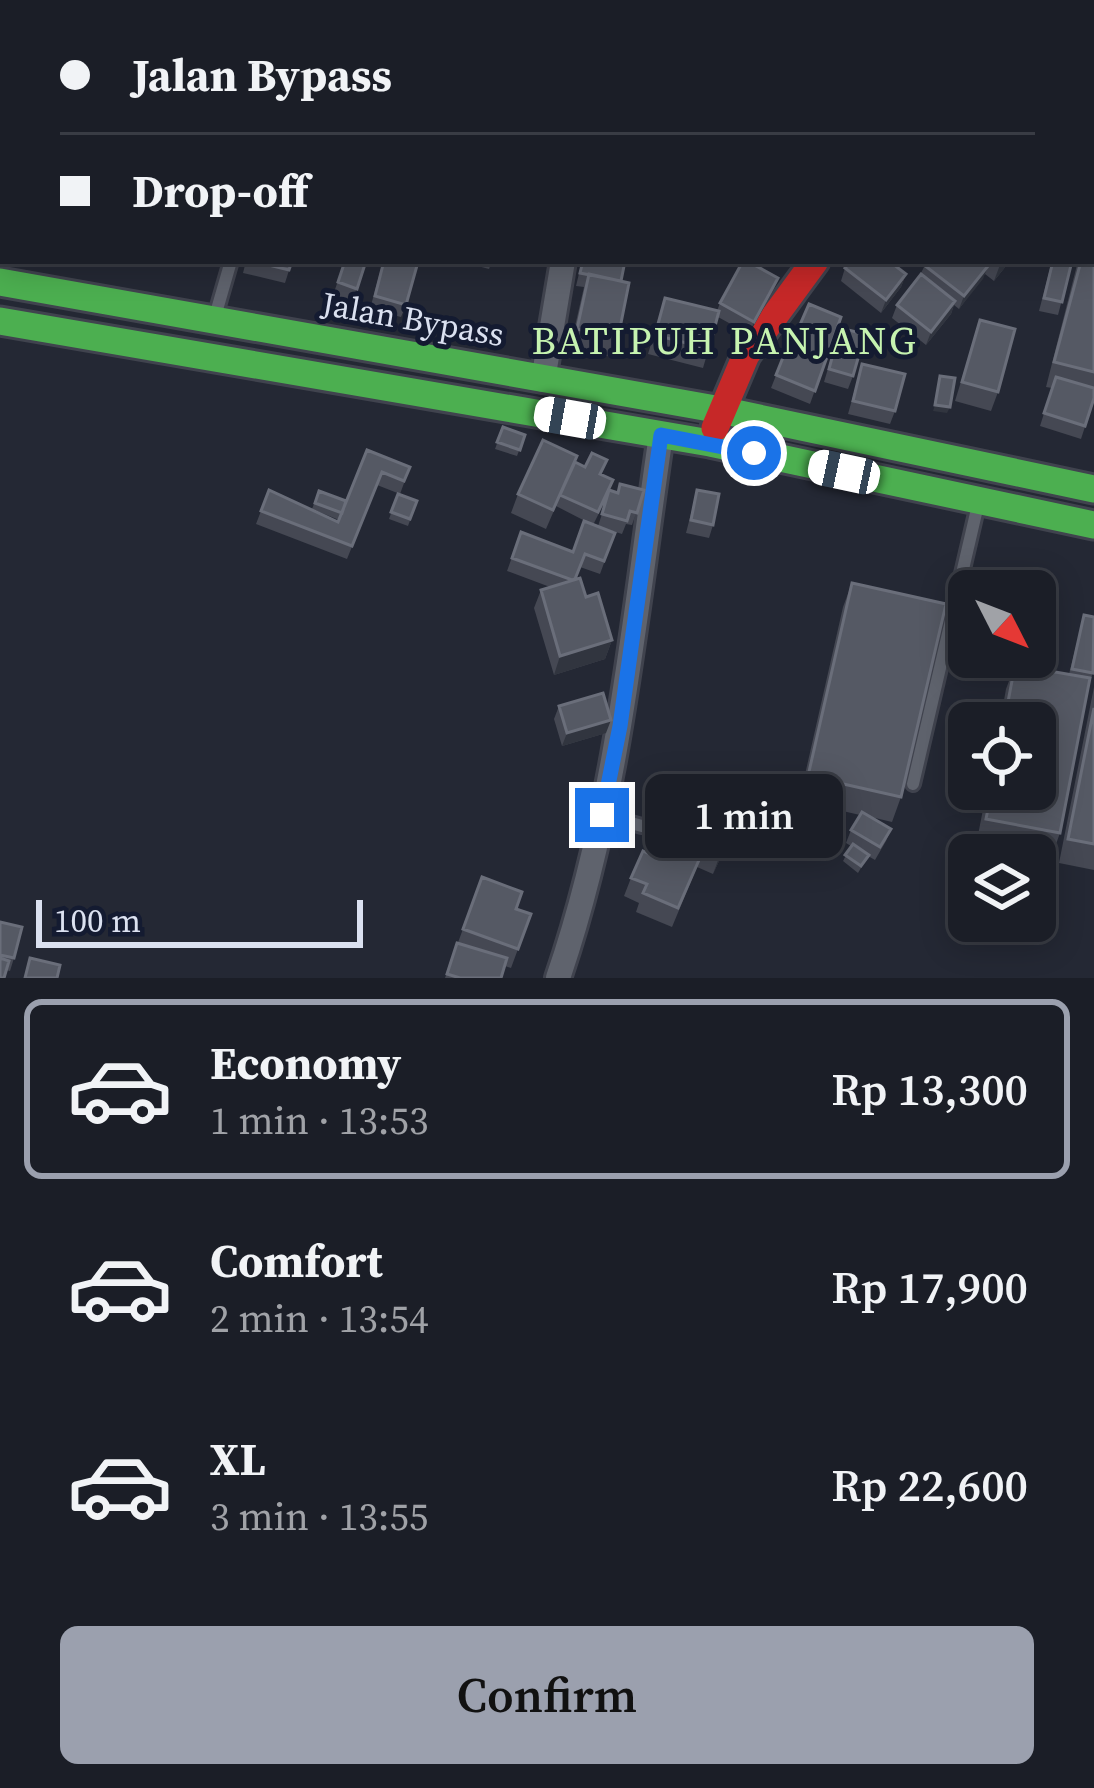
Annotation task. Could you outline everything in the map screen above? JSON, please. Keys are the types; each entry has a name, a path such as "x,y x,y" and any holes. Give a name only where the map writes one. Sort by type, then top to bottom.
{"main road":[{"path":"710,443 746,355 813,264"},
{"name":"Jalan Bypass","path":"0,282 721,410 1092,482"},
{"path":"0,321 710,443 1094,525"}],"street":[{"path":"543,380 562,264"},
{"path":"558,978 586,891 620,726 661,435"}],"lane":[{"path":"214,320 230,264"},
{"path":"913,784 978,502"},
{"path":"602,815 642,826"}],"building":[{"path":"344,264 365,264 357,289 338,282"},
{"path":"383,264 417,264 406,305 375,296"},
{"path":"582,264 624,264 621,281 580,273"},
{"path":"741,264 752,264 778,278 754,322 720,303"},
{"path":"848,264 893,264 906,274 886,300 845,268"},
{"path":"985,264 988,266 964,296 924,265"},
{"path":"1052,264 1071,264 1062,302 1044,298"},
{"path":"1080,264 1094,264 1094,372 1054,362"},
{"path":"589,274 629,283 618,338 577,329"},
{"path":"921,274 955,301 931,332 897,305"},
{"path":"665,298 719,311 709,349 655,335"},
{"path":"809,304 841,317 815,391 776,375 792,335 806,340 796,334"},
{"path":"980,320 1015,329 998,392 962,382"},
{"path":"840,328 865,334 853,376 829,369"},
{"path":"862,364 905,374 895,411 853,401"},
{"path":"940,376 955,378 950,407 935,405"},
{"path":"1056,377 1094,388 1085,426 1044,413"},
{"path":"503,427 525,435 520,450 497,442"},
{"path":"543,440 577,456 553,510 518,494"},
{"path":"367,450 410,467 404,481 382,472 352,546 261,511 269,490 338,522"},
{"path":"592,453 607,460 600,474 613,480 598,512 560,495 575,462 585,467"},
{"path":"620,484 644,490 637,513 630,511 627,521 602,514 609,490 618,493"},
{"path":"697,490 719,494 713,525 691,520"},
{"path":"319,491 346,501 342,513 315,503"},
{"path":"398,494 417,501 410,519 391,512"},
{"path":"584,521 615,533 604,561 585,554 575,579 512,558 521,532 573,552"},
{"path":"580,578 586,597 598,593 612,640 560,656 541,590"},
{"path":"852,583 946,604 901,797 808,776"},
{"path":"1084,615 1094,617 1093,673 1072,669"},
{"path":"1056,672 1090,678 1060,833 986,819 988,810 1056,810 1056,702 1008,702 1013,678 1056,678"},
{"path":"603,693 611,720 567,733 559,706"},
{"path":"1094,708 1094,844 1068,839"},
{"path":"684,781 706,791 709,785 745,801 720,855 683,838 688,830 666,820"},
{"path":"862,812 891,829 880,847 851,830"},
{"path":"667,837 702,853 678,908 643,893 647,884 631,878 643,851 658,858"},
{"path":"853,844 869,855 861,866 845,855"},
{"path":"482,877 522,892 516,909 531,914 518,949 463,929"},
{"path":"0,922 22,927 14,958 0,955"},
{"path":"457,943 507,958 501,978 447,974"},
{"path":"0,958 9,961 4,978 0,978"},
{"path":"30,958 60,965 57,978 25,978"}],"traffic: fast":[{"path":"0,282 721,410 1094,489"},
{"path":"0,321 710,443 1094,525"}],"traffic: jam":[{"path":"715,428 746,355 813,264"}],"district":[{"name":"BATIPUH PANJANG","path":"725,340"}],"route":[{"path":"602,815 620,726 661,435 754,453"}]}
